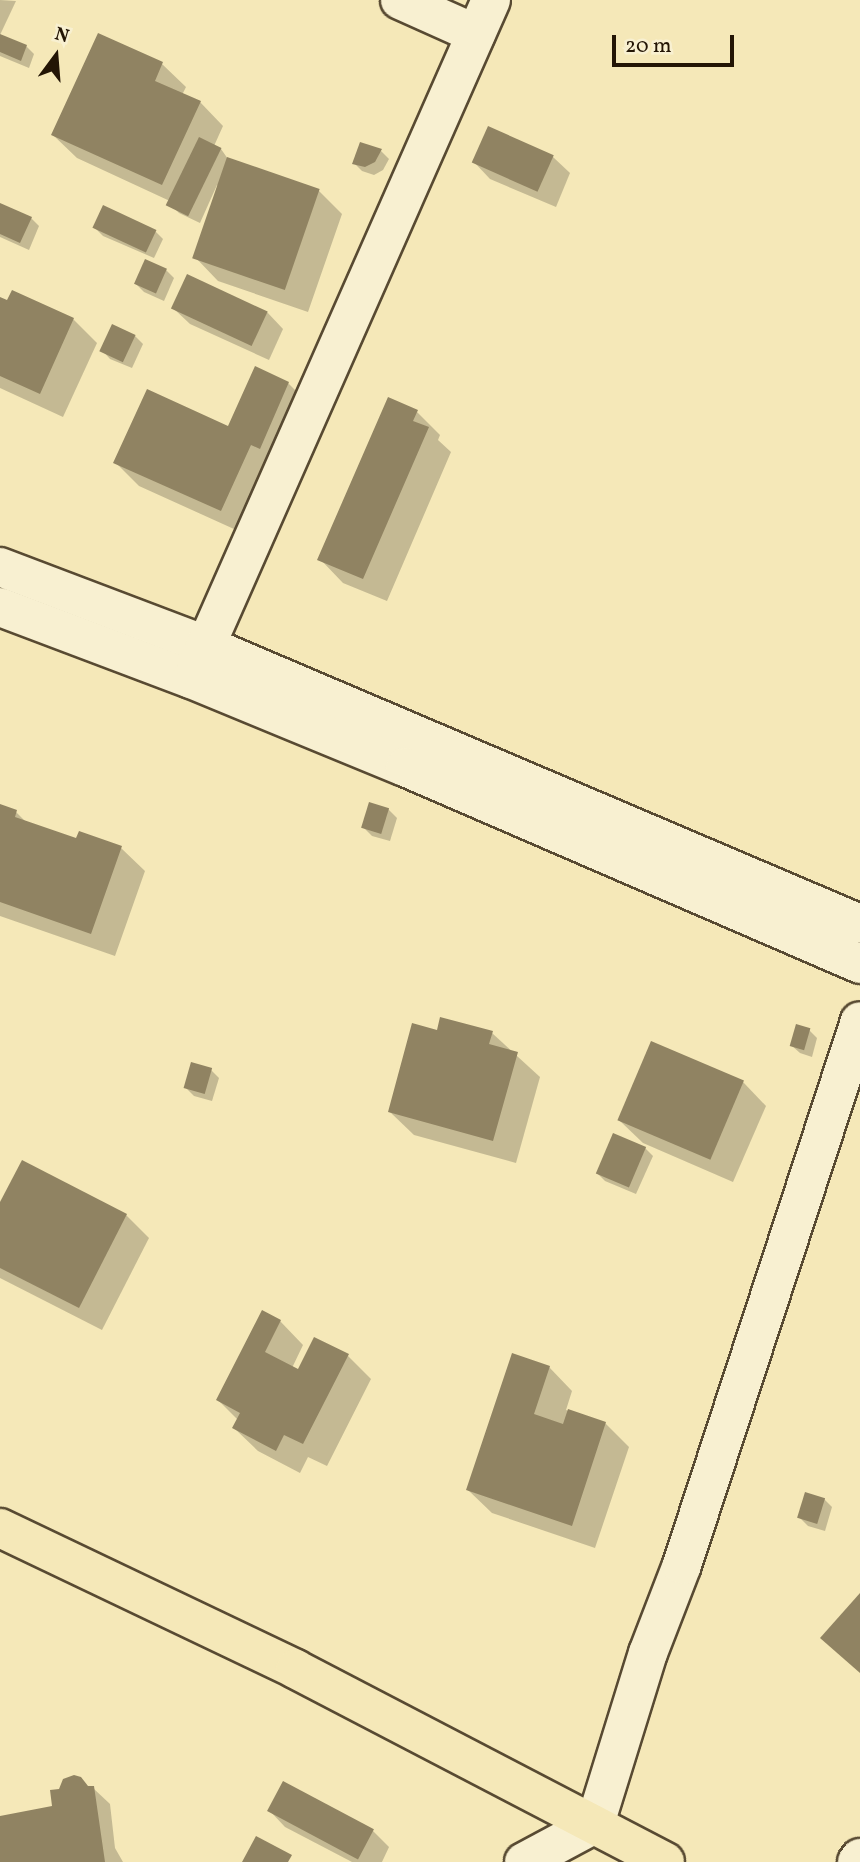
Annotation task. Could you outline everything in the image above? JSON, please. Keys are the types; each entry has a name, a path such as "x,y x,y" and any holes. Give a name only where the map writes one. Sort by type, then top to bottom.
{"highway":[{"path":"0,1528 295,1669 666,1862"}],"street":[{"path":"400,0 476,34"},
{"path":"191,679 491,0"},
{"path":"0,567 205,645 860,924"},
{"path":"35,581 13,612 191,679 417,772 860,964"},
{"path":"524,1862 595,1824 648,1653 682,1565 860,1021"}],"building":[{"path":"98,33 163,62 155,81 201,101 162,185 51,135"},
{"path":"0,34 27,45 21,61 0,52"},
{"path":"488,126 554,155 538,192 472,163"},
{"path":"199,137 221,148 188,216 166,205"},
{"path":"360,142 382,149 375,162 365,167 352,164"},
{"path":"227,157 320,189 285,290 192,258"},
{"path":"0,203 32,217 20,243 0,234"},
{"path":"103,205 156,230 146,253 92,228"},
{"path":"145,259 167,269 156,293 134,284"},
{"path":"187,274 268,312 252,346 171,308"},
{"path":"12,290 74,318 40,394 0,376 0,297 7,300"},
{"path":"112,324 136,335 123,362 99,351"},
{"path":"255,366 289,382 260,449 251,445 221,511 113,463 147,389 228,426"},
{"path":"388,397 418,410 413,421 429,427 363,579 317,560"},
{"path":"369,802 389,808 381,834 361,828"},
{"path":"0,804 17,810 15,817 76,838 79,831 122,846 91,934 0,902"},
{"path":"440,1017 493,1031 489,1044 518,1052 493,1141 388,1112 412,1023 437,1030"},
{"path":"796,1024 810,1028 804,1050 790,1046"},
{"path":"651,1041 744,1080 710,1160 617,1120"},
{"path":"191,1062 212,1068 205,1094 184,1088"},
{"path":"613,1133 646,1147 629,1188 596,1174"},
{"path":"22,1160 127,1214 79,1308 0,1268 0,1202"},
{"path":"262,1310 281,1320 265,1352 298,1369 314,1337 349,1354 303,1444 284,1435 276,1451 232,1428 240,1413 216,1400"},
{"path":"512,1353 550,1366 534,1414 563,1424 568,1409 606,1422 572,1526 466,1490"},
{"path":"805,1492 825,1498 817,1524 797,1518"},
{"path":"860,1593 860,1673 820,1638"},
{"path":"74,1775 81,1777 88,1786 94,1786 105,1862 0,1862 0,1816 52,1806 50,1790 59,1789 63,1779"},
{"path":"283,1781 374,1829 358,1859 267,1811"},
{"path":"256,1836 292,1855 288,1862 242,1862"}]}
